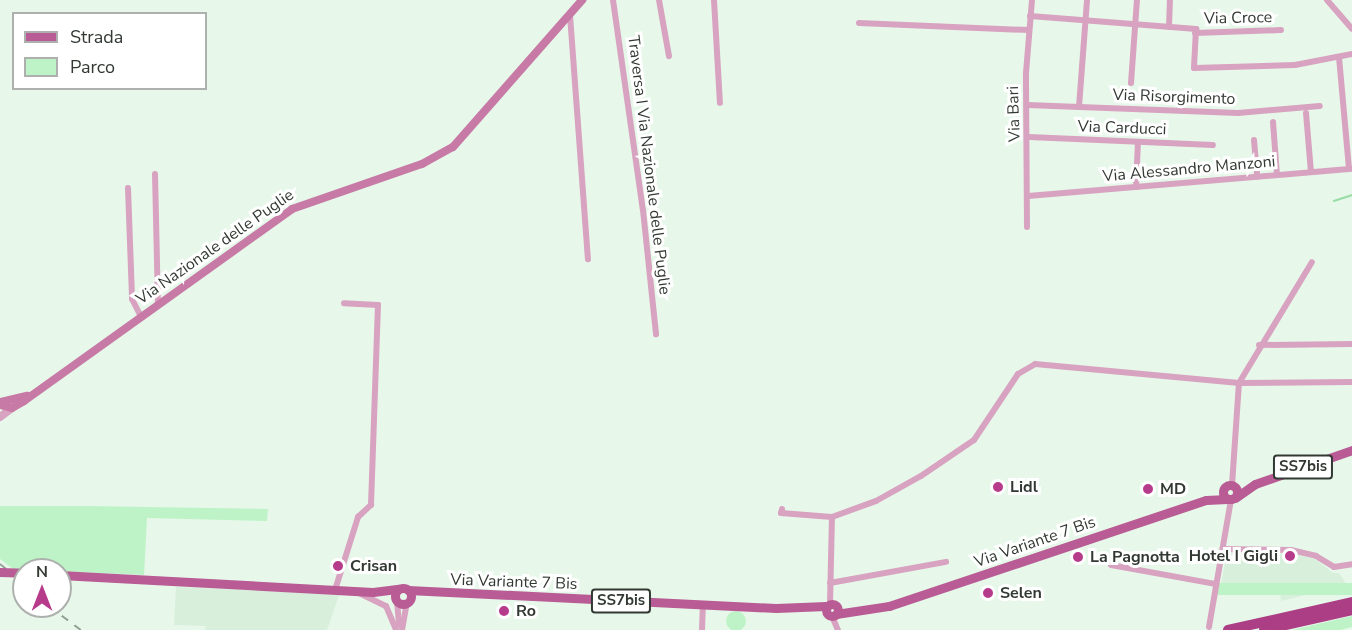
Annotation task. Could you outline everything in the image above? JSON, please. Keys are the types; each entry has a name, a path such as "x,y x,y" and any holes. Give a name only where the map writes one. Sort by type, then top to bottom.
{"highway":[{"path":"1228,630 1352,602"},
{"path":"1264,630 1352,610"}],"main road":[{"name":"Via Nazionale delle Puglie","path":"3,409 33,394 308,201 422,164 453,147 582,0"},
{"path":"3,409 33,394"},
{"name":"SS7bis","path":"1231,499 1255,484 1352,450"},
{"name":"SS7bis","path":"1229,486 1255,484"},
{"name":"Via Variante 7 Bis","path":"72,576 373,592 403,590 439,594 703,605 831,610 872,609 1206,500 1229,486"},
{"path":"1229,486 1237,492 1231,499"},
{"name":"Via Variante 7 Bis","path":"1206,500 1231,499"},
{"path":"396,601 403,590"},
{"path":"403,590 408,602"},
{"name":"Via Variante 7 Bis","path":"373,592 396,601"},
{"name":"Via Variante 7 Bis","path":"408,602 439,594"},
{"name":"SS7bis","path":"396,601 408,602"}],"street":[{"name":"Traversa I Via Nazionale delle Puglie","path":"613,0 643,210 656,334"},
{"path":"659,0 669,56"},
{"path":"714,0 720,103"},
{"name":"Via Bari","path":"1027,227 1029,137 1027,105 1032,0"},
{"path":"1078,107 1087,0"},
{"path":"1131,83 1137,0"},
{"path":"1169,27 1170,0"},
{"path":"1329,1 1352,29"},
{"path":"570,15 588,259"},
{"name":"Via Croce","path":"1030,16 1195,31 1281,30"},
{"path":"859,23 1029,30"},
{"path":"1195,31 1194,68 1295,64 1352,54"},
{"path":"1339,57 1351,169"},
{"name":"Via Risorgimento","path":"1027,105 1238,113 1320,106"},
{"path":"1344,108 1352,107"},
{"path":"1306,113 1311,172"},
{"path":"1273,122 1277,175"},
{"name":"Via Carducci","path":"1029,137 1213,145"},
{"path":"1254,140 1257,177"},
{"path":"1136,187 1138,142"},
{"name":"Via Alessandro Manzoni","path":"1028,196 1351,169"},
{"path":"155,174 158,305"},
{"path":"128,188 132,299 141,317"},
{"path":"1229,486 1239,383 1259,345 1298,291 1312,262"},
{"path":"335,590 358,517 371,505 378,305 344,303"},
{"path":"1259,345 1352,344"},
{"path":"782,509 781,513 832,517 876,501 958,453 974,440 1018,374 1035,364 1239,383 1352,381"},
{"path":"1209,627 1231,499"},
{"path":"832,517 831,610 838,630"},
{"path":"1223,549 1291,550 1317,556 1334,567 1352,564"},
{"path":"831,583 946,562"},
{"path":"1111,564 1216,584"},
{"path":"346,590 386,606 399,630"},
{"path":"396,601 399,630"},
{"path":"399,630 408,602"},
{"path":"702,630 703,605"}],"shaded area":[{"name":"Hotel I Gigli","path":"1227,552 1290,553 1315,559 1333,573 1339,573 1347,585 1281,601 1280,593 1223,592 1221,584"},
{"path":"176,587 339,595 327,630 205,630 206,626 174,625"}],"green space":[{"path":"0,506 268,509 267,521 147,518 144,575 72,572 72,558 12,558 12,568 0,559"},
{"path":"1213,583 1352,583 1352,595 1213,595"},
{"path":"736,611 743,614 746,621 743,628 736,631 729,628 726,621 729,614"},
{"path":"1352,616 1352,627 1340,630 1292,630"}],"waterway":[{"path":"1334,201 1352,195"}],"railway":[{"path":"0,564 12,574"},
{"path":"65,618 81,630"}],"place":[{"name":"Lidl","path":"998,487"},
{"name":"MD","path":"1148,489"},
{"name":"Hotel I Gigli","path":"1290,556"},
{"name":"La Pagnotta","path":"1078,557"},
{"name":"Crisan","path":"338,566"},
{"name":"Selen","path":"988,593"},
{"name":"Ro","path":"504,611"}]}
